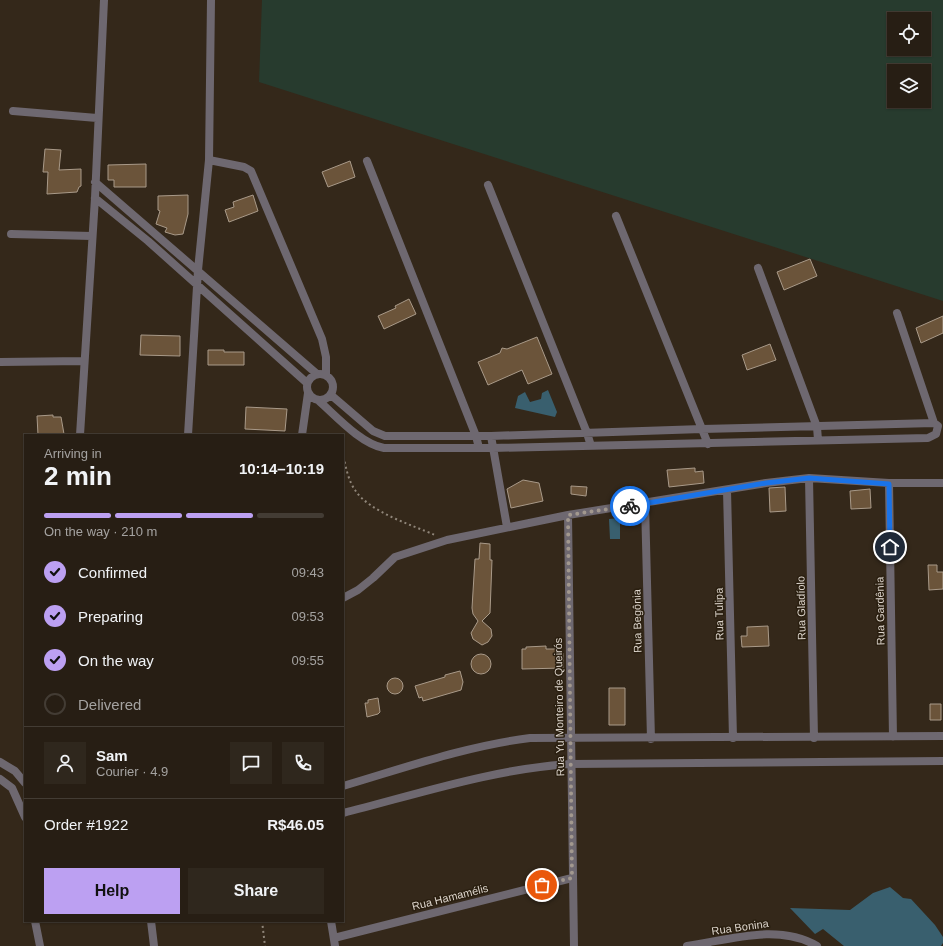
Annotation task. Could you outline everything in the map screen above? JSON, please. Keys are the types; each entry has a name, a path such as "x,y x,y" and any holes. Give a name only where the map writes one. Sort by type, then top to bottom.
{"street":[{"path":"80,434 95,198 102,0"},
{"path":"188,434 198,270 209,160 211,0"},
{"path":"13,111 98,118"},
{"path":"209,160 244,167 251,172 322,340 326,357 326,375 332,382 333,386 331,395 319,401"},
{"path":"367,161 476,436 479,448"},
{"path":"95,182 317,374 326,375"},
{"path":"488,185 591,446"},
{"path":"95,198 148,241 307,384"},
{"path":"616,216 708,444"},
{"path":"11,234 92,236"},
{"path":"758,268 817,427 818,440"},
{"path":"308,393 366,441 380,447 493,448 708,444 924,438 933,436 938,431 937,425 934,423 897,313"},
{"path":"0,362 84,361"},
{"path":"302,434 308,393 307,384 309,379 317,374"},
{"path":"331,395 363,423 382,436 491,436 934,423"},
{"path":"491,436 507,526"},
{"path":"344,597 358,590 395,557 447,540 507,526 568,515 809,478 889,484 943,483"},
{"name":"Rua Gladíolo","path":"809,478 814,738"},
{"name":"Rua Gardênia","path":"889,484 893,737"},
{"name":"Rua Tulipa","path":"727,490 733,738"},
{"name":"Rua Begônia","path":"645,503 651,739"},
{"name":"Rua Yu Monteiro de Queirós","path":"568,515 571,738 570,764 574,946"},
{"path":"344,786 438,758 494,744 530,738 651,739 943,736"},
{"path":"344,813 494,774 544,766 570,764 943,761"},
{"path":"0,762 15,770 24,782"},
{"path":"0,779 12,788 24,815"},
{"name":"Rua Hamamélis","path":"334,942 572,878"},
{"path":"35,922 40,946"},
{"path":"151,922 154,946"},
{"path":"331,922 334,942"},
{"name":"Rua Bonina","path":"687,946 770,933 799,937 817,946"}],"path":[{"path":"344,457 347,471 354,489 361,497 390,515 447,540"},
{"path":"262,922 265,946"}],"green space":[{"path":"262,0 943,0 943,301 259,82"}],"water":[{"path":"548,390 557,412 555,417 515,408 518,396 525,392 530,402 541,399 542,393"},
{"path":"620,518 620,539 610,539 609,519"},
{"path":"890,887 903,898 911,899 935,925 943,937 943,943 941,946 844,946 823,929 815,934 790,908 850,910 873,893"}],"building":[{"path":"45,149 61,150 59,170 81,169 81,186 77,192 47,194 48,172 43,172"},
{"path":"350,161 355,177 328,187 322,172"},
{"path":"146,164 146,187 114,187 114,180 108,180 108,165"},
{"path":"188,195 188,214 183,234 175,235 165,232 167,228 156,224 160,211 158,210 158,196"},
{"path":"253,195 258,211 229,222 225,210 234,207 233,202"},
{"path":"810,259 817,276 784,290 777,272"},
{"path":"409,299 416,314 384,329 378,316 396,308 395,306"},
{"path":"943,316 943,333 921,343 916,328"},
{"path":"141,335 180,336 180,356 140,355"},
{"path":"537,337 552,374 528,384 522,370 488,385 478,362 500,353 502,348 507,349"},
{"path":"770,344 776,360 747,370 742,355"},
{"path":"208,350 244,352 244,365 208,365"},
{"path":"246,407 287,409 285,431 245,429"},
{"path":"53,415 53,417 61,417 64,434 38,434 37,416"},
{"path":"695,468 695,472 703,471 704,483 669,487 667,470"},
{"path":"523,480 539,483 543,501 511,508 507,489"},
{"path":"571,486 587,487 586,496 571,494"},
{"path":"785,487 786,511 770,512 769,488"},
{"path":"870,489 871,508 851,509 850,491"},
{"path":"480,543 490,544 490,560 492,560 490,613 482,621 491,629 492,636 488,642 482,645 473,639 471,633 478,621 473,614 472,608 475,559 479,559"},
{"path":"928,565 937,565 937,572 943,572 943,589 929,590"},
{"path":"768,626 769,646 742,647 741,636 747,636 747,627"},
{"path":"546,646 546,649 559,649 560,653 563,653 563,668 522,669 522,649 526,649 526,647"},
{"path":"481,654 488,657 491,664 488,671 481,674 474,671 471,664 474,657"},
{"path":"460,671 463,682 461,690 423,701 422,697 419,698 415,686"},
{"path":"395,678 402,683 403,686 398,693 395,694 388,689 387,686 392,679"},
{"path":"609,688 625,688 625,725 609,725"},
{"path":"378,698 380,712 367,717 365,703 368,703 368,700"},
{"path":"930,704 941,704 941,720 930,720"}],"way so far":[{"path":"542,885 572,878 568,515 630,506"}],"route":[{"path":"630,506 766,483 809,478 889,484 890,547"}]}
